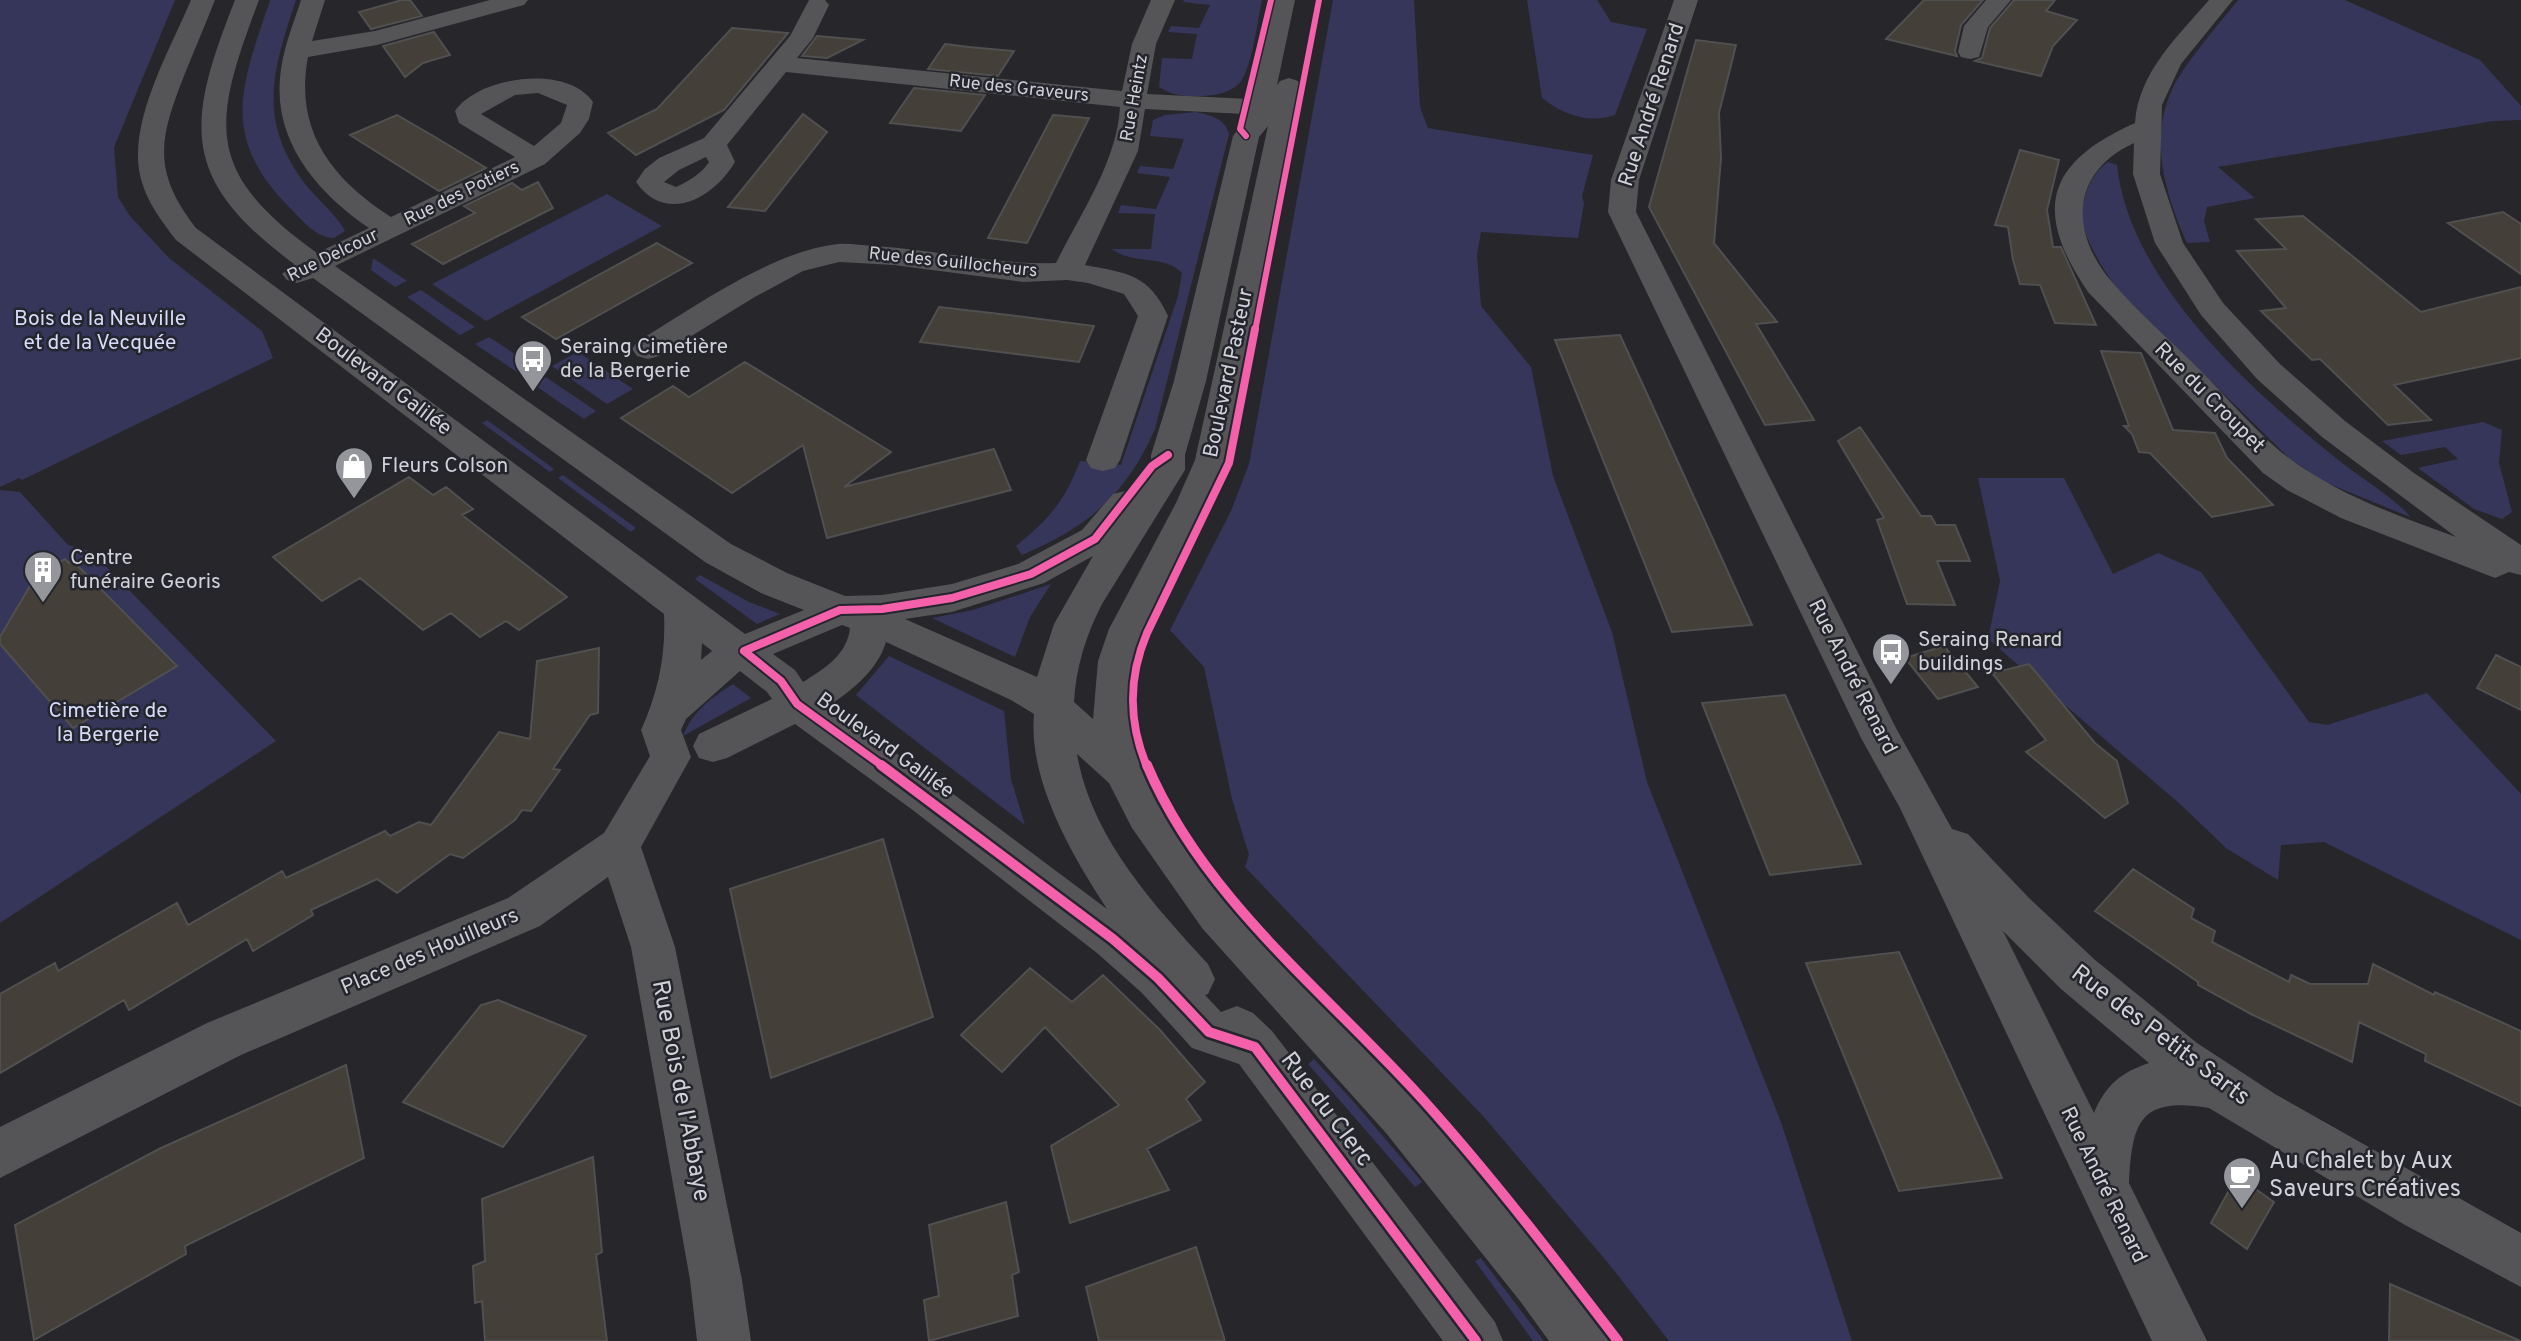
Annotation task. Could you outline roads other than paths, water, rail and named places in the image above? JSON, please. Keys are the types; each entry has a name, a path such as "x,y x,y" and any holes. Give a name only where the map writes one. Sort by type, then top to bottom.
{"street":[{"name":"Boulevard Galilée","path":"203,0 154,119 149,159 154,183 163,204 181,227 260,290 682,608 744,651 781,681 797,705 1013,862"},
{"path":"247,0 215,90 211,129 221,169 236,196 266,227 315,265 718,553 775,583 914,638 993,674 1052,706 1123,771 1147,816 1218,914 1403,1116 1539,1282 1582,1341"},
{"name":"Rue Delcour","path":"260,290 389,229 343,196 316,163 303,137 293,104 292,80 313,0"},
{"path":"298,51 377,38 516,0"},
{"name":"Rue Heintz","path":"1067,271 1125,151 1146,35 1163,0"},
{"name":"Boulevard Pasteur","path":"1052,706 1060,657 1072,625 1168,470 1168,455 1190,381 1246,136 1256,124 1283,0"},
{"name":"Boulevard Pasteur","path":"1123,771 1112,723 1117,661 1128,629 1193,503 1212,460 1306,0"},
{"name":"Rue André Renard","path":"1686,0 1625,180 1622,212 1881,738 1916,799 2180,1341"},
{"path":"1970,52 1976,26 1999,0"},
{"path":"2221,0 2159,82 2149,107 2145,156 2149,186 2166,237 2202,295 2229,330 2303,402 2371,459 2440,509 2521,562"},
{"path":"712,144 801,38 817,5"},
{"name":"Rue des Graveurs","path":"779,64 1170,104 1260,107"},
{"name":"Rue du Croupet","path":"2147,128 2123,136 2094,155 2080,167 2072,183 2066,219 2086,267 2099,286 2275,465 2288,474 2318,492 2521,575"},
{"name":"Rue des Potiers","path":"389,229 535,158"},
{"name":"Rue des Guillocheurs","path":"648,349 742,292 793,265 827,254 894,256 1023,273 1067,271 1112,279 1135,288 1146,300 1153,316 1103,460"},
{"name":"Boulevard Pasteur","path":"854,616 952,598 1031,574 1095,539 1152,466 1168,455"},
{"path":"682,608 685,638 682,664 672,708 662,730 671,757 775,732 840,736"},
{"path":"672,708 707,675 744,651 854,616"},
{"path":"713,746 797,705 850,667 863,652 868,640 854,616"},
{"name":"Rue du Clerc","path":"1052,706 1055,752 1069,801 1087,841 1114,887 1156,940 1255,1047 1476,1341"},
{"name":"Place des Houilleurs","path":"0,1153 224,1039 524,912 619,846 671,757"},
{"name":"Rue des Petits Sarts","path":"1916,799 1998,898 2071,969 2151,1035 2218,1086 2446,1221 2521,1261"},
{"name":"Rue Bois de l'Abbaye","path":"619,846 653,947 716,1280 724,1341"},
{"name":"Rue du Clerc","path":"1013,862 1158,978 1209,1032 1255,1047"},
{"path":"2104,1188 2107,1140 2113,1119 2124,1104 2141,1090 2163,1082 2188,1079 2218,1086"}],"place":[{"name":"Seraing Cimetière de la Bergerie","path":"533,393"},
{"name":"Fleurs Colson","path":"354,500"},
{"name":"Centre funéraire Georis","path":"43,604"},
{"name":"Seraing Renard buildings","path":"1891,686"},
{"name":"Au Chalet by Aux Saveurs Créatives","path":"2242,1210"}],"park label":[{"name":"Bois de la Neuville et de la Vecquée","path":"100,331"},
{"name":"Cimetière de la Bergerie","path":"108,723"}]}
